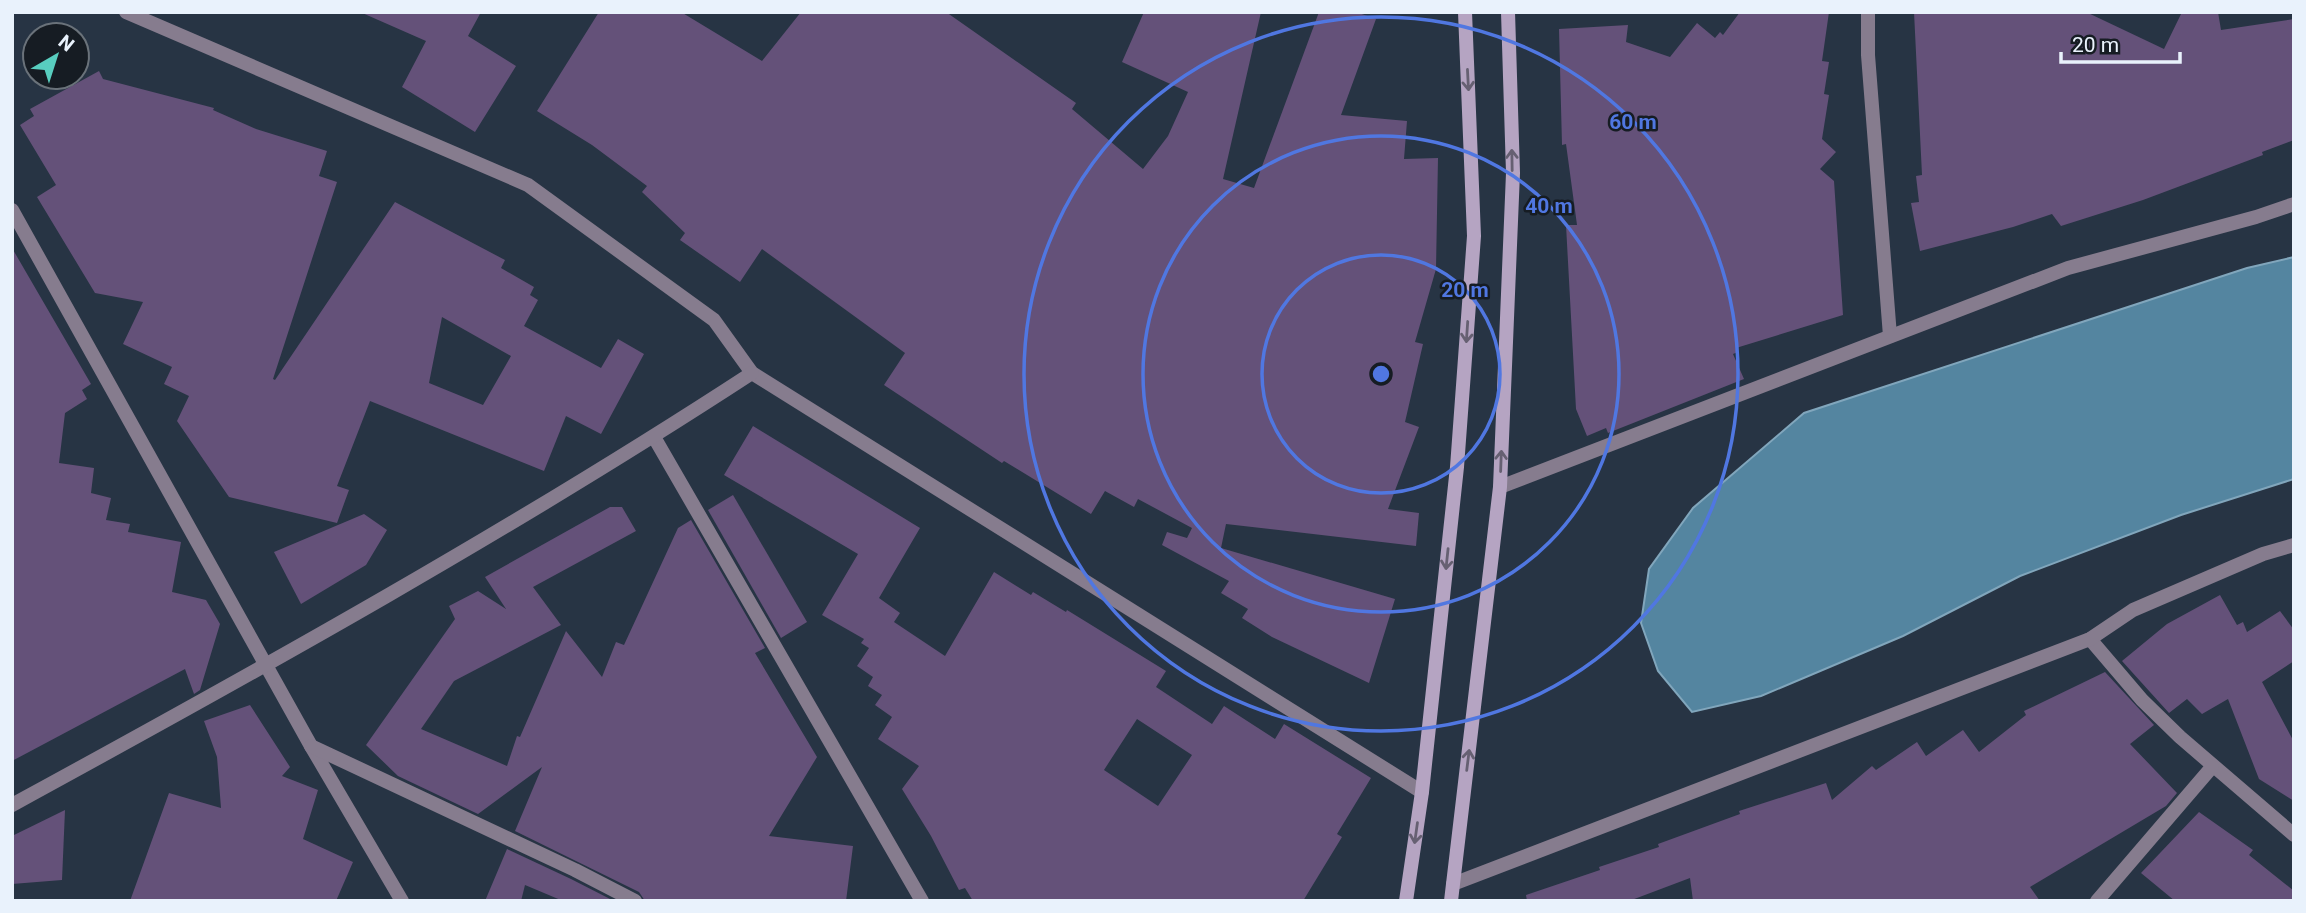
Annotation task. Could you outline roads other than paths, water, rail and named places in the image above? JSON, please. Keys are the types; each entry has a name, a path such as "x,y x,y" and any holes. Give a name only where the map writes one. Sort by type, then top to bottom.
{"main road":[{"path":"1406,901 1422,792 1457,467 1474,236 1465,12"},
{"path":"1451,901 1500,487 1513,173 1508,12"}],"street":[{"path":"127,12 528,185 714,320 752,373 1422,792"},
{"path":"1868,12 1868,55 1890,336"},
{"path":"1500,487 2067,268 2256,217 2294,204"},
{"path":"12,210 311,746 402,901"},
{"path":"12,805 268,666 654,437 752,373"},
{"path":"654,437 922,901"},
{"path":"1453,884 2090,639 2133,610 2263,554 2294,545"},
{"path":"2090,639 2142,700 2212,767 2294,835"},
{"path":"311,746 635,901"},
{"path":"2097,901 2212,767"}],"water":[{"path":"2294,257 2294,479 2181,515 2020,576 1903,636 1761,696 1692,712 1658,671 1641,623 1649,569 1693,508 1804,413 2247,268"}]}
